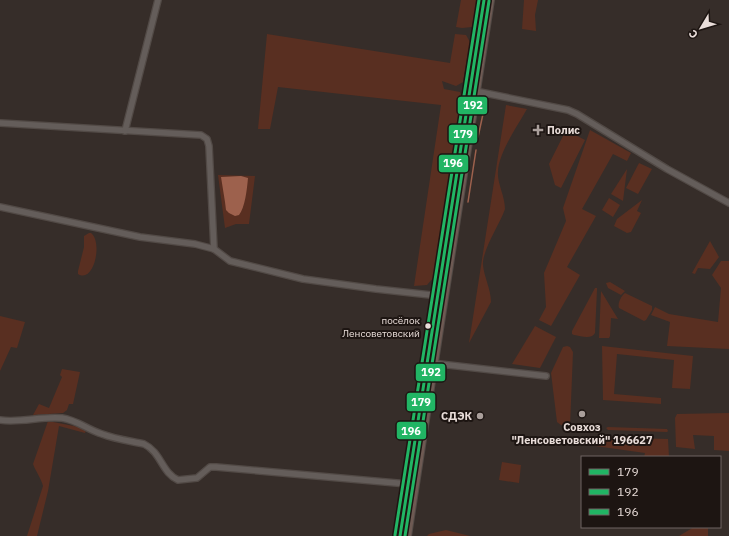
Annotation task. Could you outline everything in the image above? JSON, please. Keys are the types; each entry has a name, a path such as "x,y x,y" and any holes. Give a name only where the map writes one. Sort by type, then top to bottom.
{"highway":[{"path":"406,536 484,0"},
{"path":"440,296 490,0"},
{"path":"400,536 430,363"}],"street":[{"path":"125,131 158,0"},
{"path":"475,91 568,110 583,117 667,169 729,203"},
{"path":"0,123 201,135 207,139 209,146 214,249"},
{"path":"0,207 140,236 195,244 214,249 230,261 302,279 440,296"},
{"path":"430,363 546,376"},
{"path":"0,420 21,421 45,418 64,418 81,424 100,434 144,444 155,452 168,473 178,480 197,478 210,467 216,467 408,484"}],"shaded area":[{"path":"461,0 477,0 472,27 456,27"},
{"path":"524,0 538,0 535,15 536,31 522,29"},
{"path":"267,34 450,63 455,34 466,35 470,42 463,82 456,86 442,81 444,89 460,92 462,100 433,278 427,285 414,286 441,105 278,87 270,129 258,129"},
{"path":"506,105 527,109 505,148 499,165 498,176 505,209 483,259 491,302 469,343"},
{"path":"566,130 585,140 561,188 555,185 549,164"},
{"path":"590,130 631,153 627,161 613,154 582,209 596,216 567,267 580,275 551,326 539,320 546,307 544,273 566,221 563,208"},
{"path":"639,163 652,169 638,194 626,188"},
{"path":"627,169 623,201 611,194"},
{"path":"218,175 255,176 249,224 236,224 225,228"},
{"path":"241,176 248,178 246,193 241,212 239,215 235,216 226,210 221,177"},
{"path":"609,198 620,205 613,217 602,210"},
{"path":"642,200 637,211 641,213 631,232 627,233 614,226 617,219"},
{"path":"91,233 95,238 95,261 88,273 84,275 78,274 84,247 84,236"},
{"path":"710,241 719,257 710,269 698,268 695,274 692,273"},
{"path":"721,261 729,261 729,349 667,346 670,322 651,315 655,307 669,314 718,322 721,288 712,275"},
{"path":"610,282 625,291 621,295 608,288 606,283"},
{"path":"595,288 597,288 597,290 595,333 588,337 574,335 572,334 572,331"},
{"path":"601,291 618,319 611,318 609,338 599,338"},
{"path":"625,293 652,306 652,310 646,320 644,321 619,308 621,297"},
{"path":"0,316 25,322 17,348 11,347 0,371"},
{"path":"535,326 556,337 540,368 512,364"},
{"path":"602,346 693,356 690,389 672,388 674,360 617,354 614,394 661,398 661,404 603,400"},
{"path":"563,347 570,347 573,352 570,426 566,427 557,422 551,373"},
{"path":"62,369 80,372 73,404 69,404 67,410 63,413 33,415 39,404 49,408 62,377 60,375"},
{"path":"729,413 729,451 714,450 714,436 693,435 695,449 676,447 675,418 677,414"},
{"path":"48,421 79,427 86,430 85,433 59,426 48,491 37,536 27,536 43,486 33,464"},
{"path":"606,428 667,429 668,431 608,430"},
{"path":"596,437 668,439 669,456 644,456 645,453 595,446"},
{"path":"502,462 521,465 519,483 499,480"},
{"path":"692,528 708,528 708,536 679,536"},
{"path":"446,530 470,536 427,536 429,534"}],"waterway":[{"path":"478,137 483,114"},
{"path":"468,202 476,150"}],"transit line":[{"name":"196","path":"395,535 479,0"},
{"name":"179","path":"400,536 484,0"},
{"name":"192","path":"405,536 489,1"}],"place":[{"name":"Полис","path":"538,130"},
{"name":"посёлок Ленсоветовский","path":"428,326"},
{"name":"Совхоз \"Ленсоветовский\" 196627","path":"582,414"},
{"name":"СДЭК","path":"480,416"}]}
